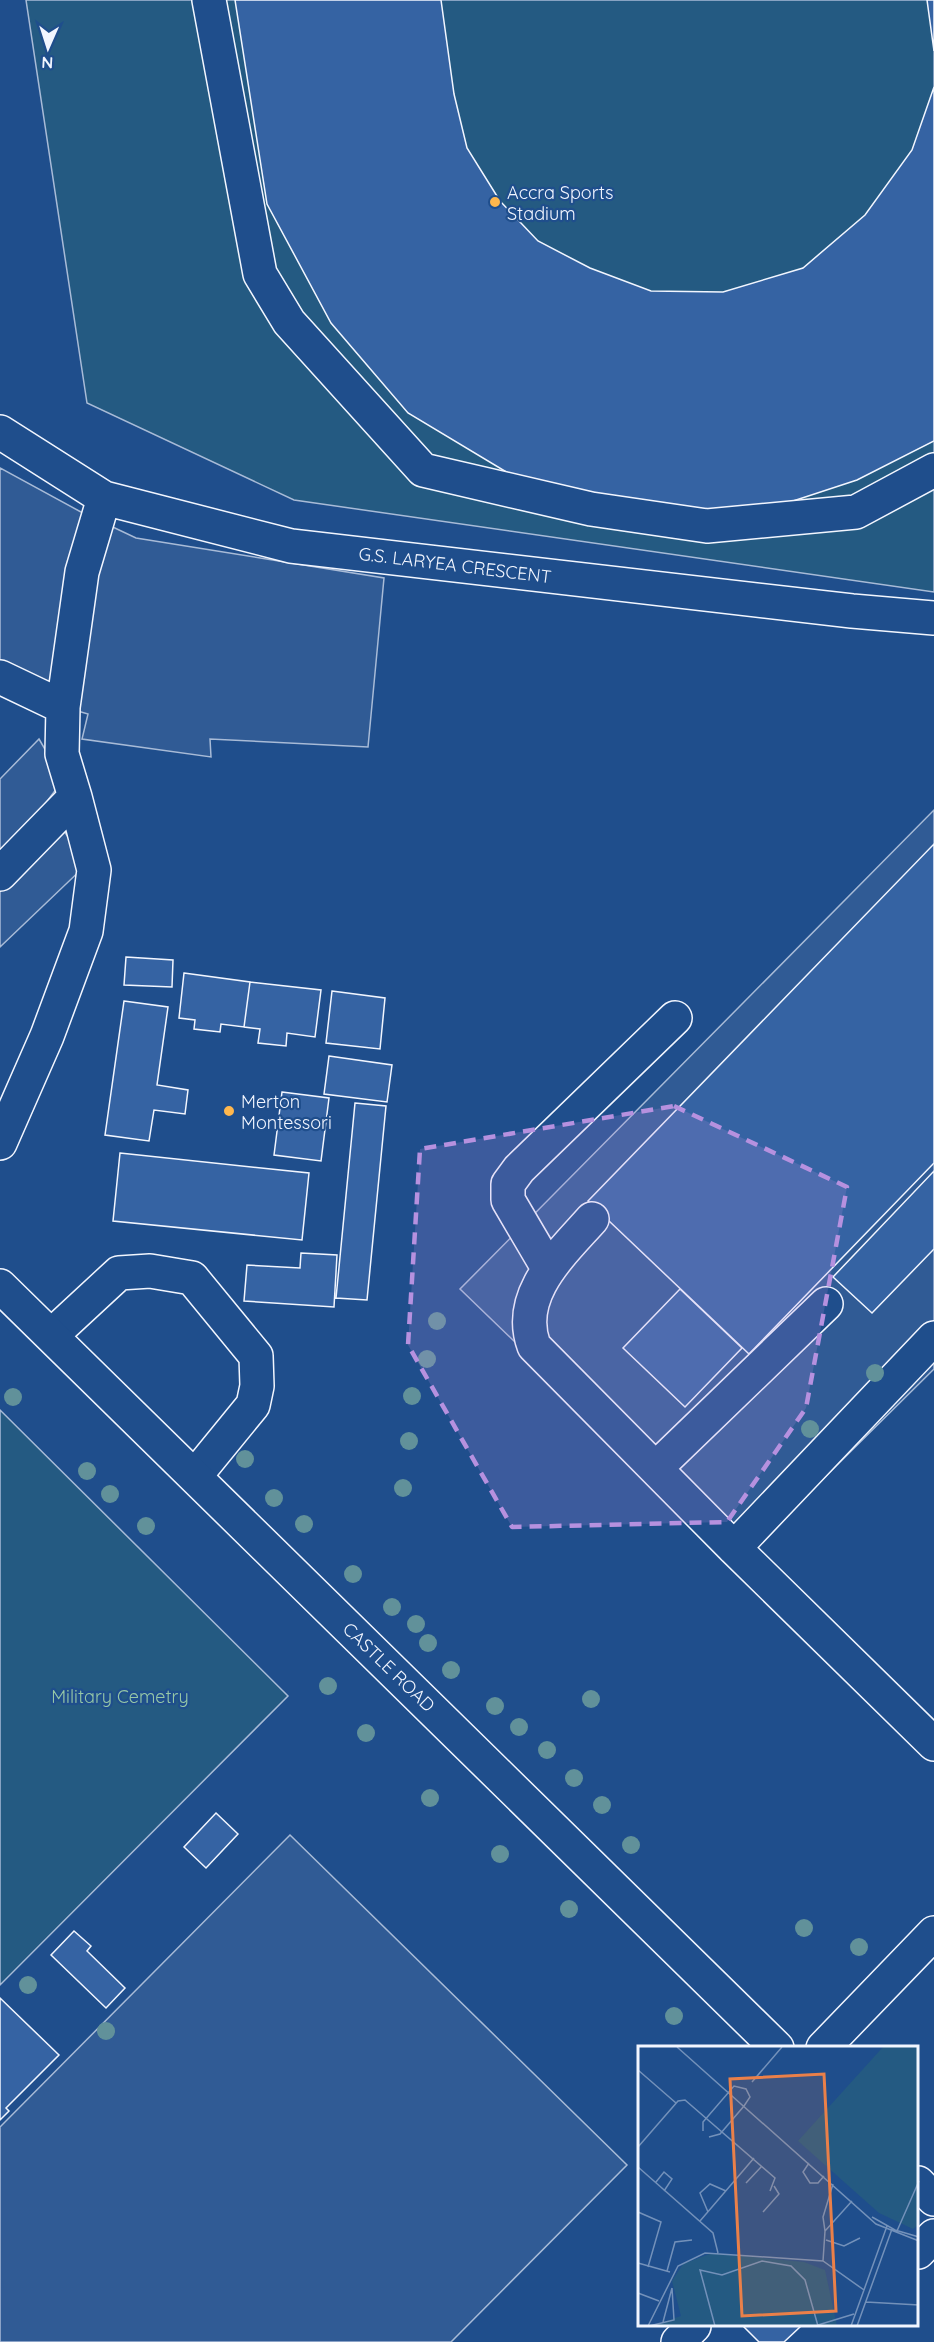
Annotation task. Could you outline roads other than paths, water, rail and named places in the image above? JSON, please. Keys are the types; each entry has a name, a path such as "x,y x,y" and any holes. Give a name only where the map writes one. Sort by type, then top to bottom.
{"main road":[{"path":"210,0 260,274 289,322 423,470 591,508 707,526 856,512 934,470"},
{"name":"G.S. LARYEA CRESCENT","path":"0,432 104,498 291,546 852,611 934,618"},
{"path":"0,1143 47,1036 86,931 94,870 62,754 63,707 82,572 104,498"},
{"path":"0,677 63,707"},
{"path":"0,874 75,797"},
{"path":"548,1268 508,1200 508,1184 519,1169 675,1018"},
{"path":"592,1219 548,1268 530,1307 528,1330 534,1346 734,1548 934,1744"},
{"path":"52,1335 118,1273 150,1271 192,1278 256,1356 257,1386 253,1405 195,1476"},
{"name":"CASTLE ROAD","path":"0,1286 775,2046"},
{"path":"656,1468 826,1304"},
{"path":"734,1548 934,1338"},
{"path":"825,2046 934,1933"},
{"path":"919,2184 934,2199"},
{"path":"919,2251 934,2236"},
{"path":"678,2342 692,2327"}],"place":[{"name":"Accra Sports Stadium","path":"495,202"},
{"name":"Merton Montessori","path":"229,1111"}],"park label":[{"name":"Military Cemetry","path":"120,1696"}]}
